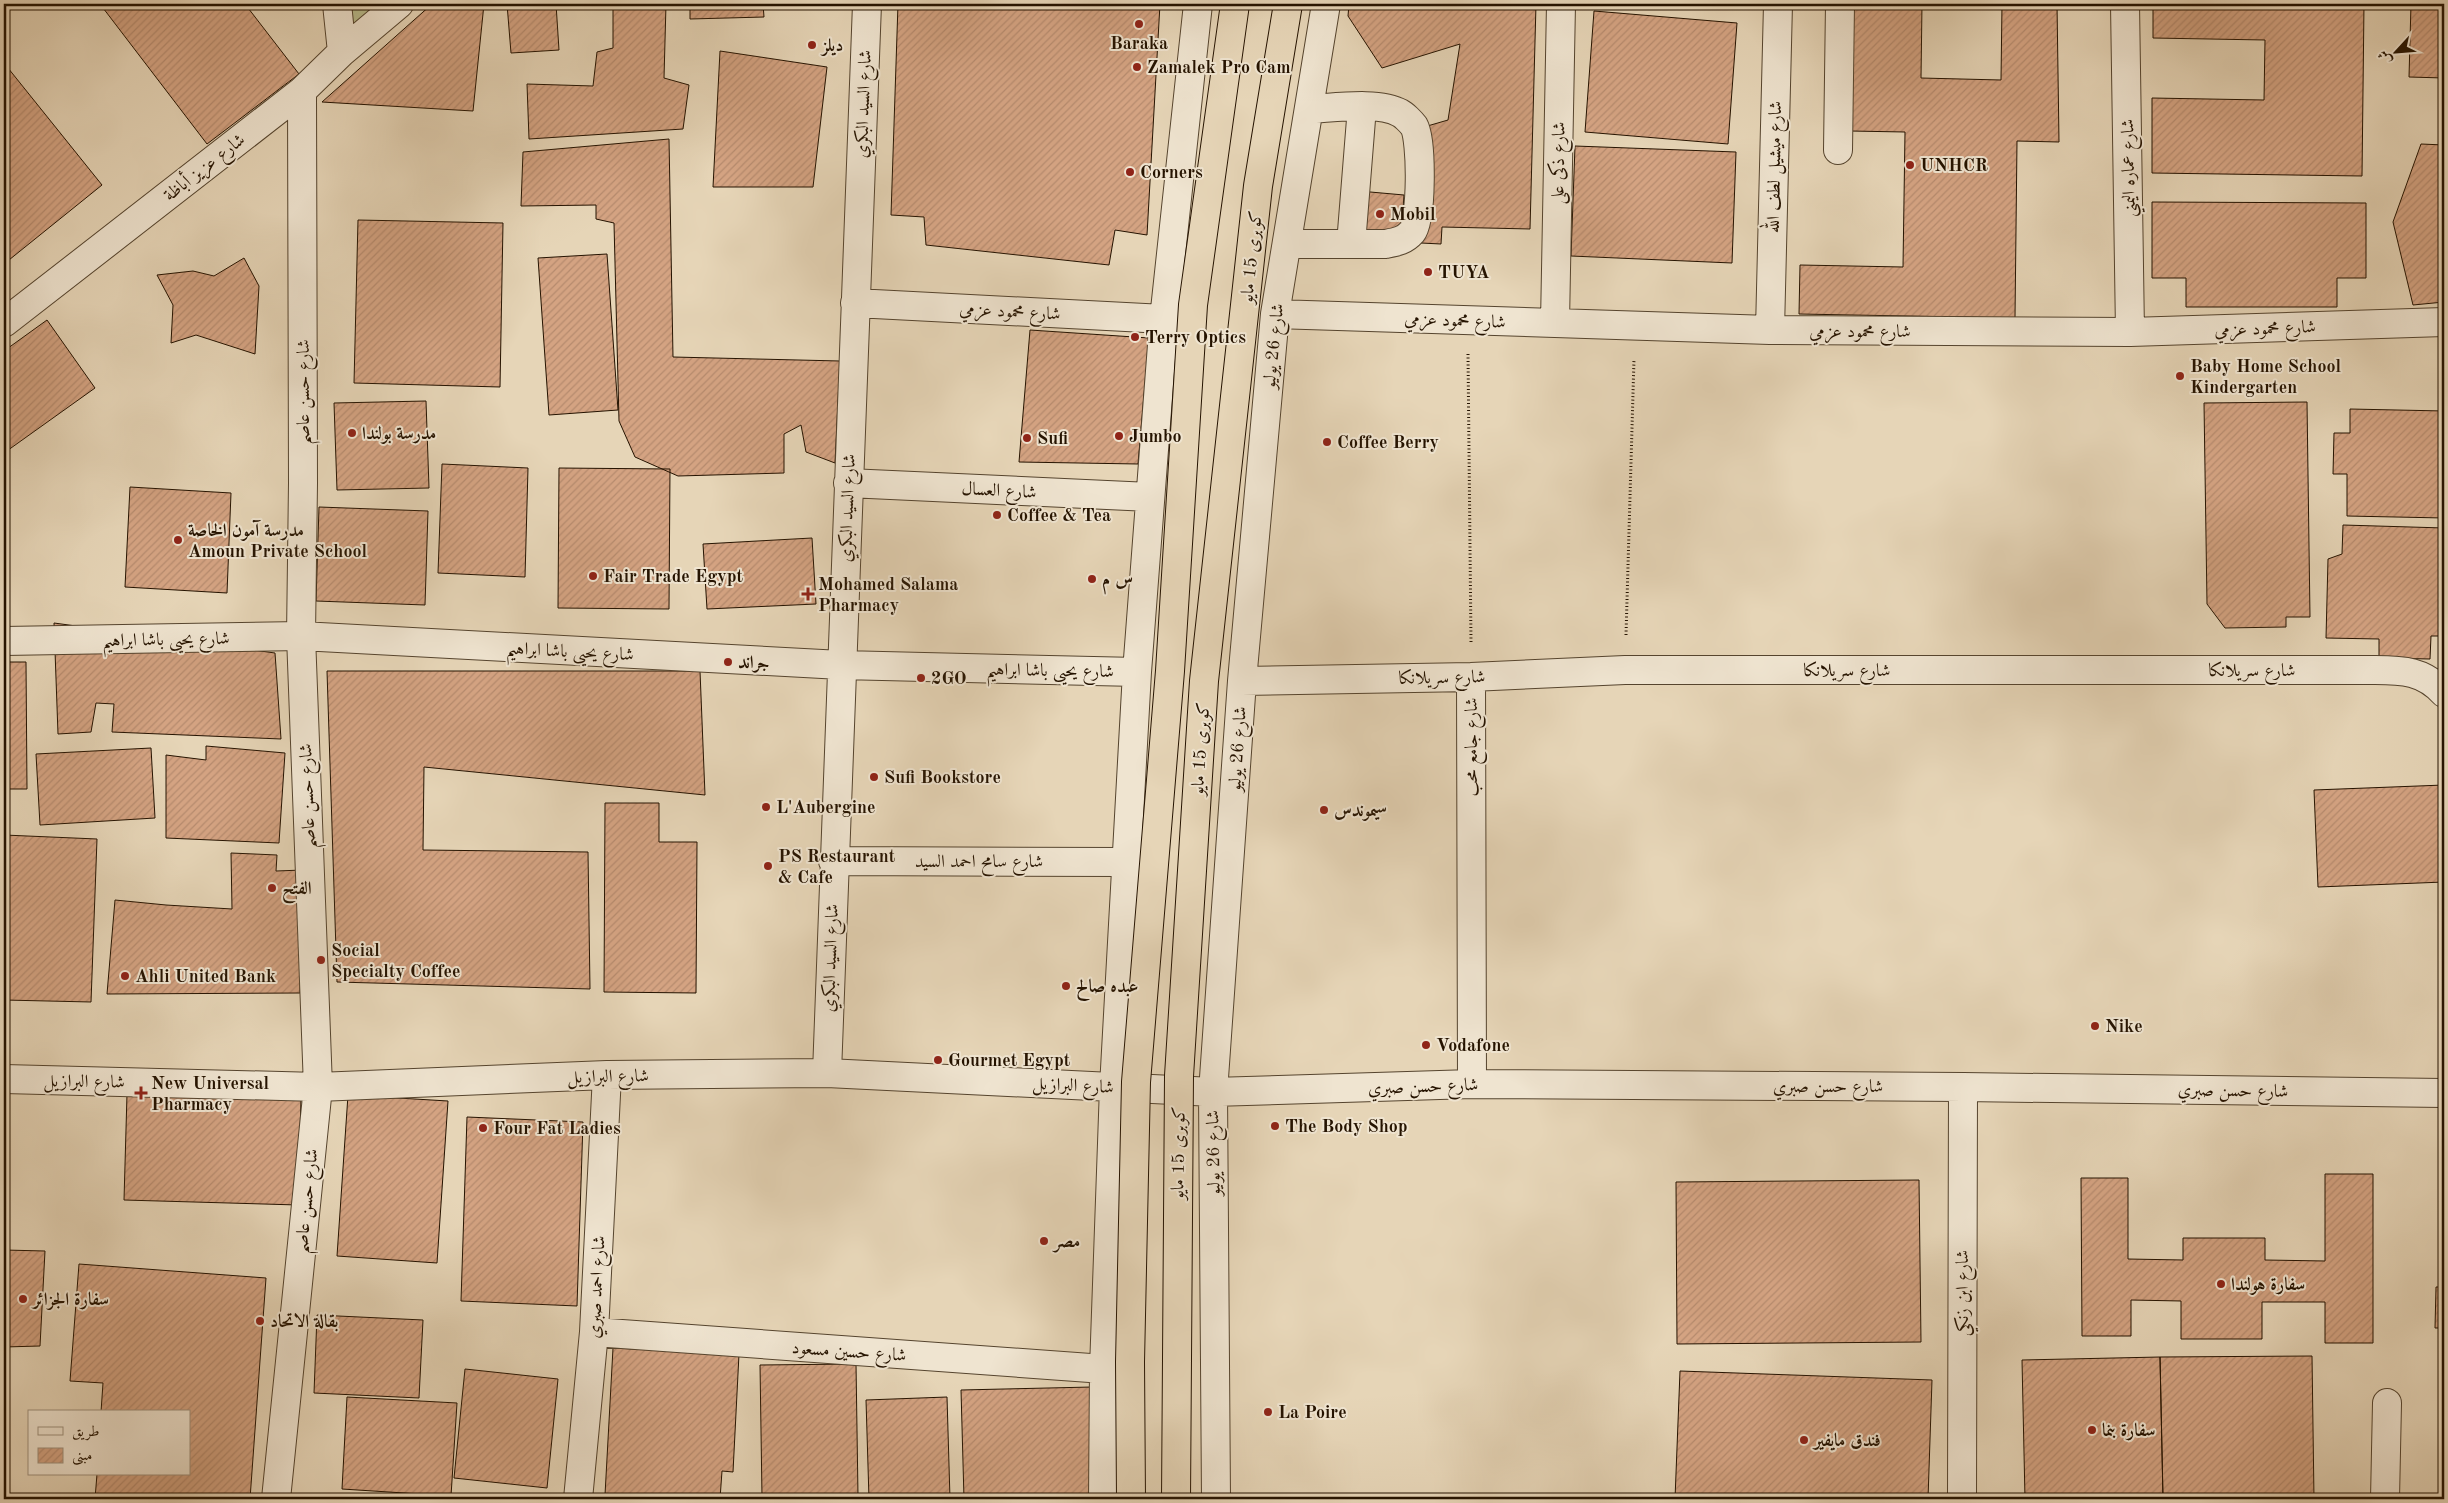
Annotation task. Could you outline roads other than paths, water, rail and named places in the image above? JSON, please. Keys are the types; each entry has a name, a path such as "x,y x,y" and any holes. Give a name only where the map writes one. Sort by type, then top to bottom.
{"highway":[{"name":"كوبرى 15 مايو","path":"1131,1499 1130,1362 1136,1082 1170,671 1193,306 1235,4"},
{"name":"كوبرى 15 مايو","path":"1176,1499 1179,1076 1204,681 1258,186 1288,4"}],"street":[{"path":"336,4 342,52"},
{"name":"شارع عزيز أباظة","path":"4,323 302,91 342,52 399,4"},
{"name":"شارع السيد البكري","path":"827,1073 833,861 866,4"},
{"path":"1103,1499 1104,1369 1114,1087 1137,672 1164,320 1198,4"},
{"name":"شارع 26 يوليو","path":"1216,1499 1212,1092 1242,680 1275,314 1326,4"},
{"name":"شارع ذكى على","path":"1555,323 1561,4"},
{"name":"شارع ميشيل لطف الله","path":"1770,330 1778,4"},
{"path":"1838,150 1840,4"},
{"name":"شارع عماره اليمني","path":"2126,4 2130,332"},
{"name":"شارع حسن عاصم","path":"276,1499 318,1087 300,636 303,483 302,91"},
{"path":"1351,244 1362,107"},
{"path":"1287,244 1385,244 1401,241 1413,231 1418,216 1418,145 1414,127 1401,113 1383,108 1362,107 1309,109"},
{"name":"شارع محمود عزمي","path":"855,303 1164,320"},
{"name":"شارع محمود عزمي","path":"1275,314 1770,330 2130,332 2444,322"},
{"name":"شارع العسال","path":"848,483 1150,497"},
{"name":"شارع يحيى باشا ابراهيم","path":"4,641 300,636 841,665 1137,672"},
{"name":"شارع سريلانكا","path":"1242,680 1471,677 1625,670 2396,670 2416,672 2434,682 2444,692"},
{"name":"شارع جامع محب","path":"1471,677 1472,1084"},
{"name":"شارع سامح احمد السيد","path":"833,861 1125,862"},
{"name":"شارع البرازيل","path":"4,1079 318,1087 607,1075 827,1073 1212,1092"},
{"name":"شارع احمد صبري","path":"578,1499 594,1332 607,1075"},
{"name":"شارع حسن صبري","path":"1212,1092 1472,1084 1963,1086 2444,1093"},
{"name":"شارع ابن زنكي","path":"1962,1499 1963,1086"},
{"name":"شارع حسين مسعود","path":"594,1332 1104,1369"},
{"path":"2385,1499 2387,1403"}],"place":[{"name":"Baraka","path":"1139,24"},
{"name":"ديلز","path":"812,45"},
{"name":"Zamalek Pro Cam","path":"1137,67"},
{"name":"UNHCR","path":"1910,165"},
{"name":"Corners","path":"1130,172"},
{"name":"Mobil","path":"1380,214"},
{"name":"TUYA","path":"1428,272"},
{"name":"Terry Optics","path":"1135,337"},
{"name":"Baby Home School Kindergarten","path":"2180,376"},
{"name":"مدرسة بولندا","path":"352,433"},
{"name":"Jumbo","path":"1119,436"},
{"name":"Sufi","path":"1027,438"},
{"name":"Coffee Berry","path":"1327,442"},
{"name":"Coffee & Tea","path":"997,515"},
{"name":"مدرسة آمون الخاصة Amoun Private School","path":"178,540"},
{"name":"Fair Trade Egypt","path":"593,576"},
{"name":"س م","path":"1092,579"},
{"name":"Mohamed Salama Pharmacy","path":"808,594"},
{"name":"جراند","path":"728,662"},
{"name":"2GO","path":"921,678"},
{"name":"Sufi Bookstore","path":"874,777"},
{"name":"L'Aubergine","path":"766,807"},
{"name":"سيموندس","path":"1324,810"},
{"name":"PS Restaurant & Cafe","path":"768,866"},
{"name":"الفتح","path":"272,888"},
{"name":"Social Specialty Coffee","path":"321,960"},
{"name":"Ahli United Bank","path":"125,976"},
{"name":"عبده صالح","path":"1066,986"},
{"name":"Nike","path":"2095,1026"},
{"name":"Vodafone","path":"1426,1045"},
{"name":"Gourmet Egypt","path":"938,1060"},
{"name":"New Universal Pharmacy","path":"141,1093"},
{"name":"The Body Shop","path":"1275,1126"},
{"name":"Four Fat Ladies","path":"483,1128"},
{"name":"مصر","path":"1044,1241"},
{"name":"سفارة هولندا","path":"2221,1284"},
{"name":"سفارة الجزائر","path":"23,1299"},
{"name":"بقالة الاتحاد","path":"260,1321"},
{"name":"La Poire","path":"1268,1412"},
{"name":"سفارة بنما","path":"2092,1430"},
{"name":"فندق مايفير","path":"1804,1440"}]}
